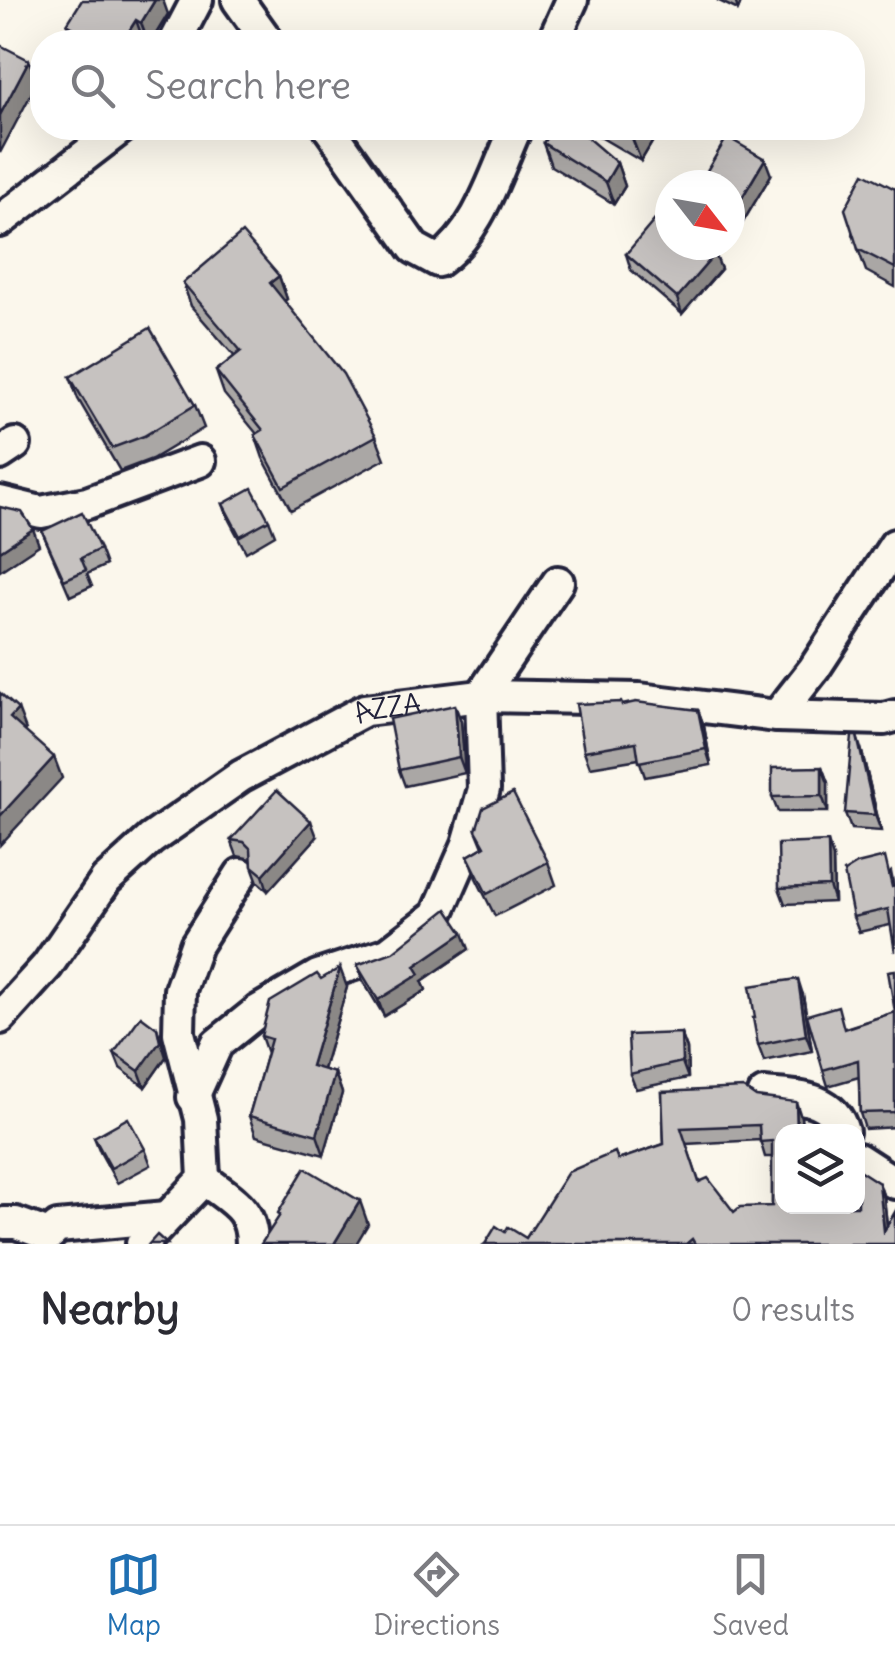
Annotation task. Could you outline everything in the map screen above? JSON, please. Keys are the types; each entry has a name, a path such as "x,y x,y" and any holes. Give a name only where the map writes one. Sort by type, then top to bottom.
{"street":[{"path":"181,30 197,0"},
{"path":"238,0 259,30"},
{"path":"559,30 572,0"},
{"path":"0,221 105,140"},
{"path":"337,140 414,248 438,262 458,246 473,223 511,140"},
{"path":"0,502 41,512 72,506 200,461"},
{"path":"777,716 814,669 895,544"},
{"path":"193,1096 218,1044 258,1011 318,976 388,954 436,915 468,844 484,789 481,696 558,582"},
{"name":"AZZA","path":"0,1018 47,966 106,880 150,839 241,776 364,710 481,696 639,699 777,716 895,716"},
{"path":"142,1244 204,1179 201,1119 179,1032 180,990 196,945 240,874"},
{"path":"764,1094 823,1104 841,1124"},
{"path":"865,1164 895,1183"},
{"path":"204,1179 248,1215 252,1244"},
{"path":"4,1222 49,1234 58,1227 167,1218"}],"building":[{"path":"82,0 155,0 141,23 136,20 130,30 77,30 67,24"},
{"path":"0,45 29,60 0,115"},
{"path":"590,140 617,163 606,182 543,143"},
{"path":"725,140 732,140 765,159 745,193 745,170 707,170"},
{"path":"864,173 895,189 895,268 858,249 845,209"},
{"path":"655,220 655,260 710,260 677,298 626,254"},
{"path":"242,233 279,276 270,283 343,374 376,436 283,487 255,435 263,430 216,371 241,351 183,283"},
{"path":"150,328 195,405 144,436 112,448 70,377"},
{"path":"252,488 269,520 240,536 223,504"},
{"path":"0,507 22,512 33,529 0,551"},
{"path":"82,512 100,549 81,558 86,570 64,580 42,531"},
{"path":"0,693 18,709 10,718 54,757 0,816"},
{"path":"621,702 698,710 706,749 639,762 636,742 584,751 576,704"},
{"path":"455,705 459,757 399,770 389,719"},
{"path":"852,736 857,736 875,815 845,813"},
{"path":"822,767 822,796 772,797 772,768"},
{"path":"277,790 311,821 263,875 252,866 251,849 244,842 231,840"},
{"path":"513,793 548,862 487,894 468,856 485,846 476,830 483,808"},
{"path":"828,842 829,886 779,888 778,844"},
{"path":"885,857 892,887 895,886 895,952 888,909 853,917 844,872 857,864"},
{"path":"447,909 463,933 415,966 420,974 378,1000 357,965 393,952"},
{"path":"340,968 311,1066 335,1073 317,1135 249,1116 271,1039 261,1036 270,1002 317,974 321,979"},
{"path":"895,970 895,1012 888,971"},
{"path":"798,979 806,1035 758,1045 750,986"},
{"path":"838,1006 844,1029 895,1012 895,1112 860,1113 858,1060 823,1070 807,1015"},
{"path":"141,1016 157,1028 160,1042 139,1071 114,1053"},
{"path":"681,1033 682,1062 630,1074 628,1035"},
{"path":"743,1088 756,1097 796,1102 797,1124 775,1124 775,1214 865,1214 865,1174 879,1183 884,1231 895,1212 895,1244 695,1244 692,1239 686,1244 485,1244 496,1226 505,1232 508,1227 526,1238 568,1172 615,1152 618,1160 664,1144 662,1092","holes":["759,1125 760,1142 772,1141 772,1206 740,1207 734,1212 708,1178 699,1182 681,1128"]},
{"path":"128,1118 145,1149 111,1168 94,1137"},
{"path":"305,1168 360,1201 334,1244 261,1244 280,1215"},
{"path":"157,1235 167,1244 149,1244"}]}
